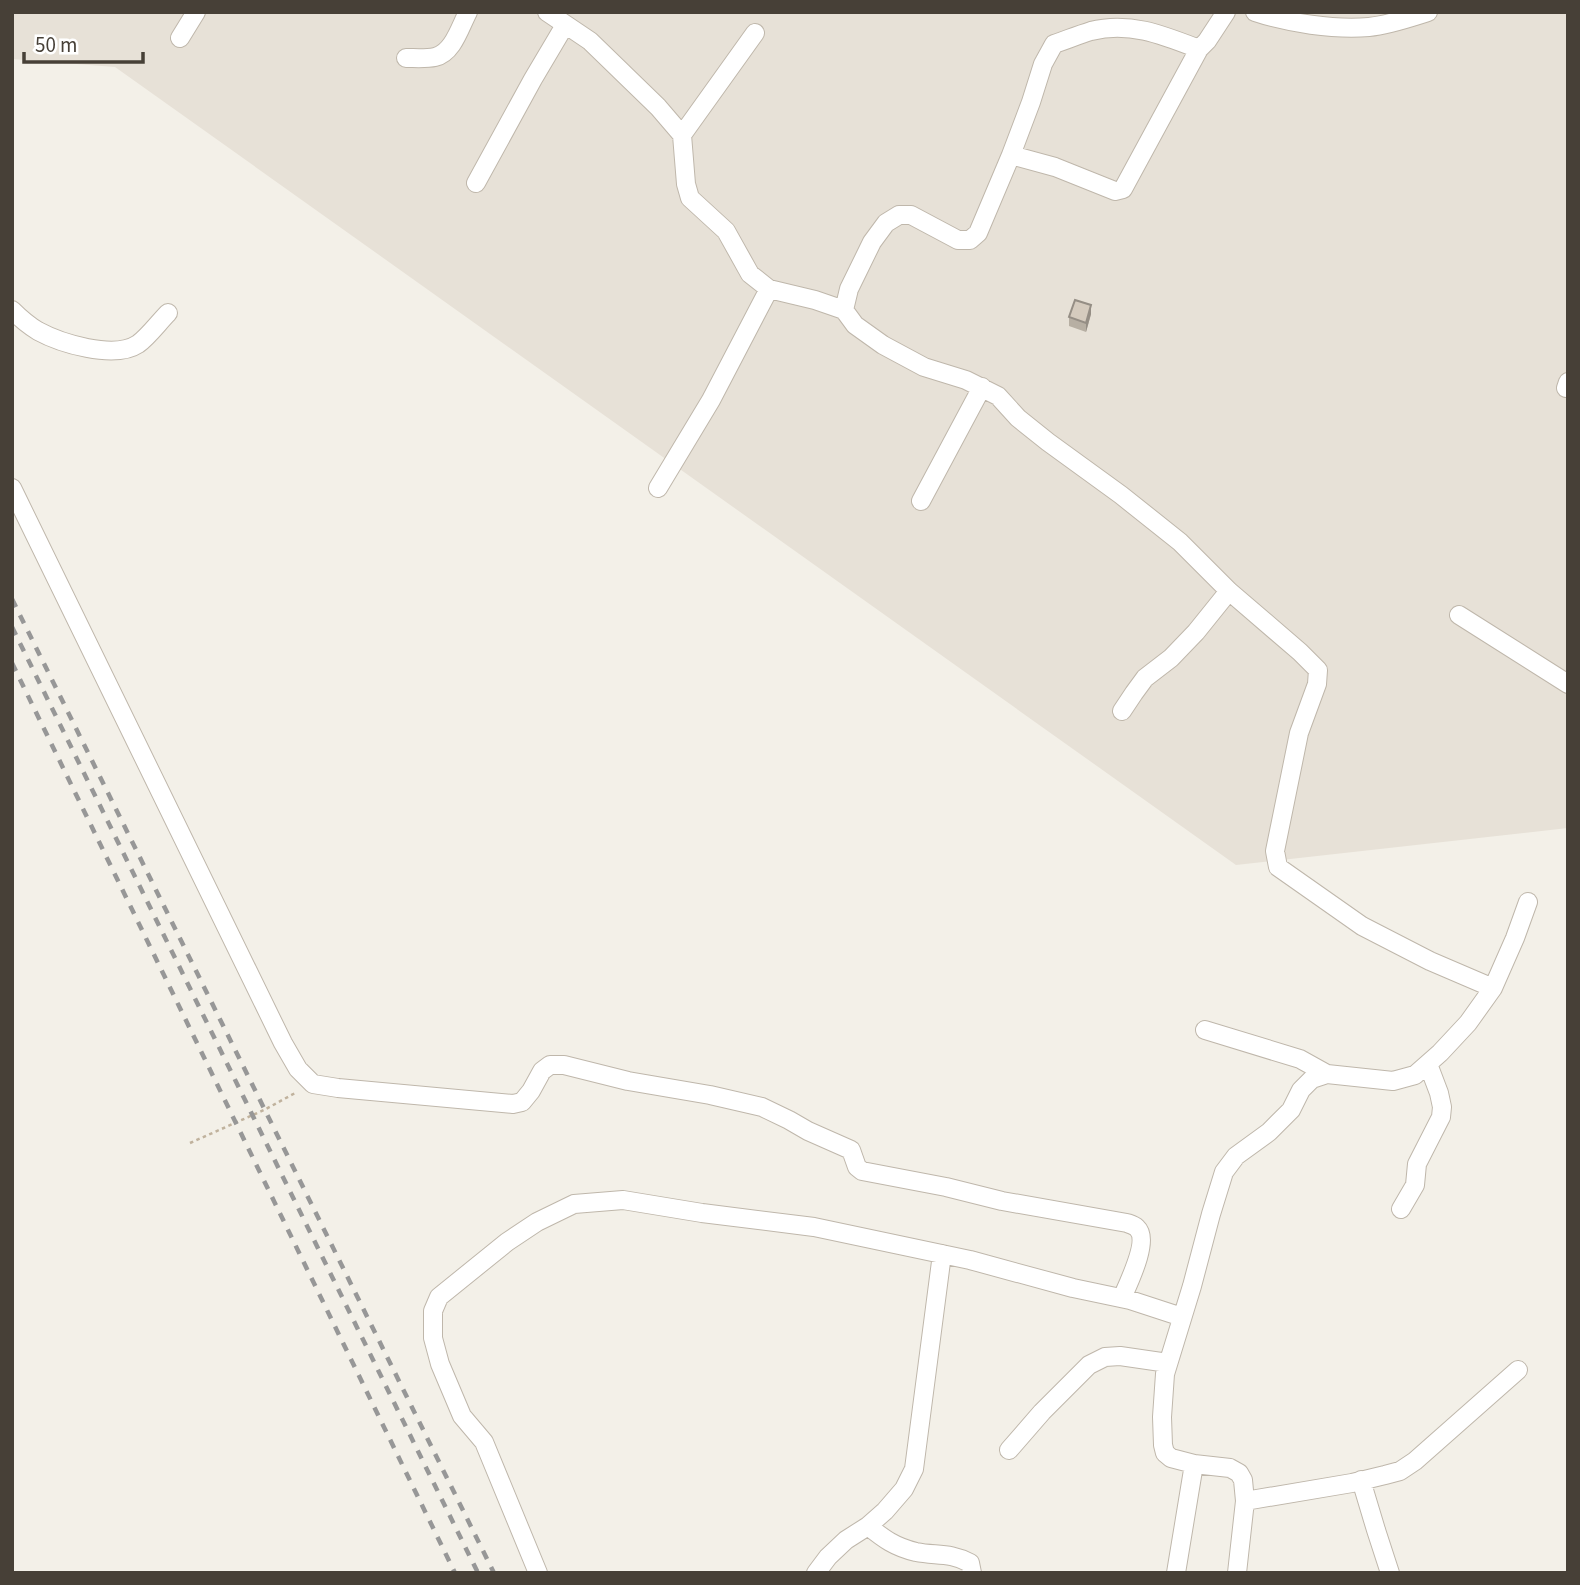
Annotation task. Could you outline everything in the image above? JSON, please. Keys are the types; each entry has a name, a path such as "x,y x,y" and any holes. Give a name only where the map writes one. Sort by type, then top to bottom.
{"street":[{"path":"180,38 196,12"},
{"path":"406,58 434,57 449,50 468,12"},
{"path":"547,12 590,41 658,107 682,135 686,184 690,198 726,231 750,274 769,289 844,310 855,326 883,345 924,367 966,380 998,396 1018,418 1180,542 1229,591 1318,670 1317,684 1299,733 1275,851 1278,867 1362,926 1430,961 1493,988"},
{"path":"1011,155 1055,167 1115,191 1124,189 1199,49 1208,41 1226,12"},
{"path":"1255,12 1272,18 1321,26 1369,27 1428,12"},
{"path":"476,183 565,25"},
{"path":"844,310 849,289 873,242 886,223 899,215 911,215 958,240 970,240 978,233 1011,155 1043,64 1054,44 1092,31 1116,27 1154,32 1199,49"},
{"path":"682,135 755,33"},
{"path":"658,488 711,400 769,289"},
{"path":"12,310 25,323 39,331 69,344 102,351 137,345 168,313"},
{"path":"921,501 982,387"},
{"path":"12,488 283,1043 298,1069 313,1084 513,1104 522,1102 541,1071 550,1065 564,1065 628,1081 762,1107 851,1150 857,1167 862,1171 946,1187 1002,1202 1126,1223 1138,1228 1141,1235 1138,1258 1122,1298"},
{"path":"1122,711 1145,678 1171,658 1229,591"},
{"path":"1459,615 1568,684"},
{"path":"1205,1030 1300,1059 1327,1074 1392,1081 1415,1074 1440,1053 1468,1023 1493,988 1528,902"},
{"path":"1401,1209 1415,1185 1417,1164 1441,1117 1439,1093 1427,1064"},
{"path":"1237,1573 1245,1501 1243,1480 1239,1473 1230,1468 1195,1464 1171,1458 1165,1453 1165,1374 1224,1172 1236,1156 1269,1132 1291,1110 1301,1090 1312,1079 1327,1074"},
{"path":"538,1573 484,1442 462,1416 440,1364 433,1338 433,1311 439,1297 507,1242 537,1222 574,1203 623,1200 814,1227 970,1260 1073,1288 1122,1298 1182,1317"},
{"path":"816,1573 828,1557 885,1511 904,1489 914,1469 942,1254"},
{"path":"1009,1450 1089,1365 1105,1357 1120,1356 1168,1363"},
{"path":"1245,1501 1400,1471 1415,1461 1518,1370"},
{"path":"1176,1573 1195,1464"},
{"path":"1361,1480 1390,1573"},
{"path":"868,1526 890,1544 916,1552 957,1556 970,1563 972,1573"}],"path":[{"path":"190,1143 264,1110 313,1084"}],"shaded area":[{"path":"12,12 1568,12 1568,828 1236,865 115,67 12,59"}],"building":[{"path":"1075,300 1091,305 1086,323 1069,317"}],"railway":[{"path":"12,599 494,1573"},
{"path":"12,627 478,1573"},
{"path":"12,663 455,1573"}]}
